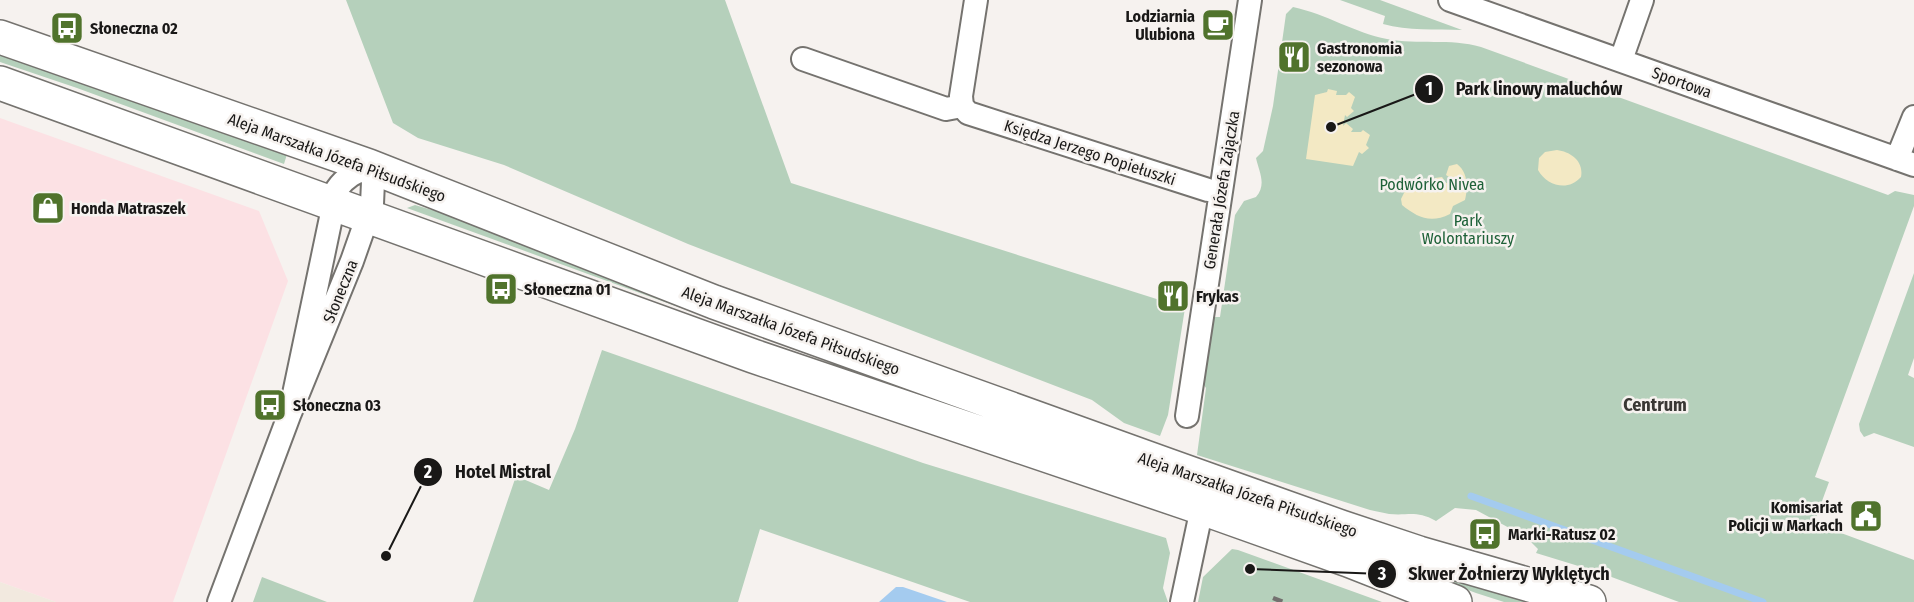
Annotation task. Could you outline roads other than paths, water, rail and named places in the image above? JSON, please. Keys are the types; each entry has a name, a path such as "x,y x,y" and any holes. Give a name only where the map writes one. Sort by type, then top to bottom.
{"main road":[{"name":"Aleja Marszałka Józefa Piłsudskiego","path":"0,37 369,166 714,302 1188,473 1341,527 1588,602"},
{"name":"Aleja Marszałka Józefa Piłsudskiego","path":"0,84 753,356 1202,508 1348,560 1455,602"}],"street":[{"path":"961,101 976,0"},
{"name":"Generała Józefa Zajączka","path":"1187,416 1250,0"},
{"name":"Sportowa","path":"1450,0 1906,162"},
{"path":"1621,60 1642,0"},
{"name":"Księdza Jerzego Popiełuszki","path":"803,59 946,109 961,101 968,113 1220,192"},
{"path":"1906,162 1914,117"},
{"name":"Słoneczna","path":"219,602 290,413 368,216 373,191 369,166 342,181 337,189 290,413"},
{"path":"1182,602 1202,508"}],"water":[{"path":"896,587 903,587 947,602 879,602"}],"waterway":[{"path":"1471,496 1763,602"}],"railway":[{"path":"1273,598 1283,602"}],"place":[{"name":"Lodziarnia Ulubiona","path":"1218,25"},
{"name":"Słoneczna 02","path":"67,28"},
{"name":"Gastronomia sezonowa","path":"1294,57"},
{"name":"Park linowy maluchów","path":"1331,127"},
{"name":"Honda Matraszek","path":"48,208"},
{"name":"Słoneczna 01","path":"501,289"},
{"name":"Frykas","path":"1173,296"},
{"name":"Słoneczna 03","path":"270,405"},
{"name":"Komisariat Policji w Markach","path":"1866,516"},
{"name":"Marki-Ratusz 02","path":"1485,534"},
{"name":"Hotel Mistral","path":"386,556"},
{"name":"Skwer Żołnierzy Wyklętych","path":"1250,569"}],"district":[{"name":"Centrum","path":"1655,405"}],"park label":[{"name":"Podwórko Nivea","path":"1432,184"},
{"name":"Park Wolontariuszy","path":"1468,229"}]}
